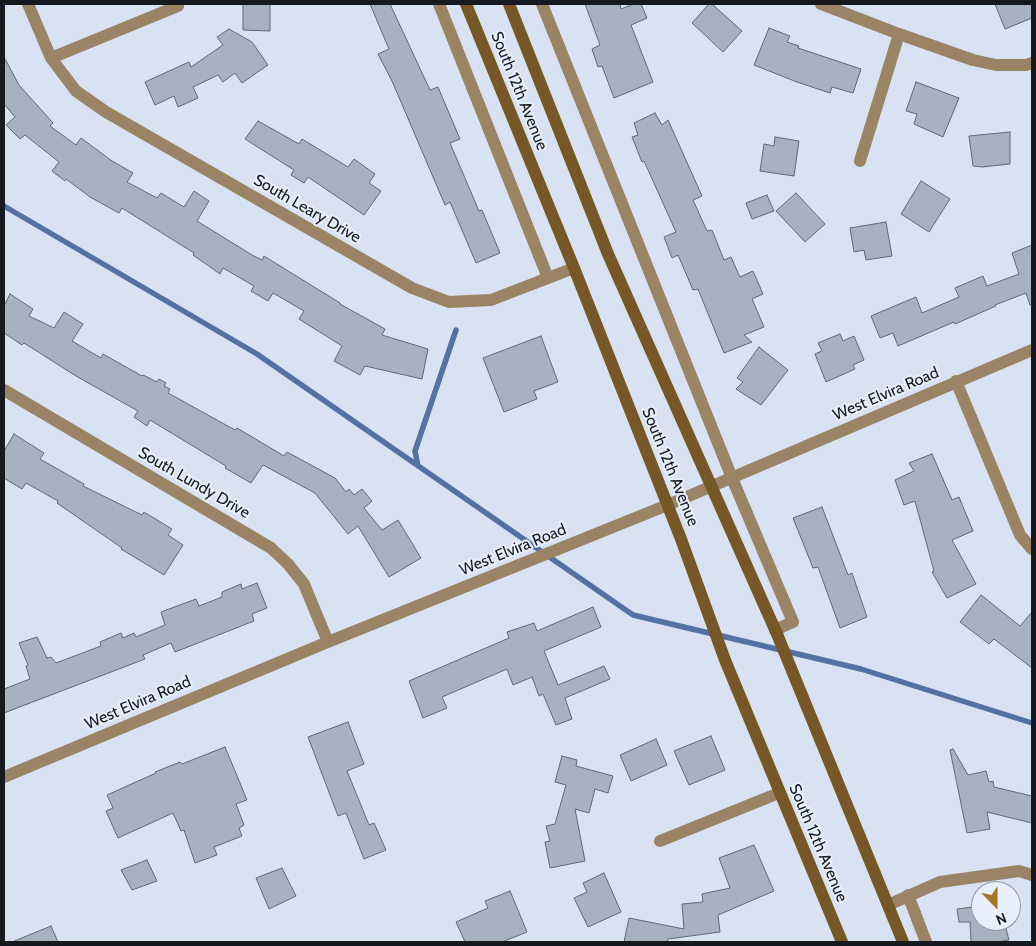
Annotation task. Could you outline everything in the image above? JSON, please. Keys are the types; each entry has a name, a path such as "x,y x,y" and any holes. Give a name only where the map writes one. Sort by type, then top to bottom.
{"street":[{"name":"South Leary Drive","path":"28,4 51,58 76,91 106,112 412,288 449,302 491,300 574,268"},
{"path":"439,4 548,278"},
{"name":"South 12th Avenue","path":"466,4 668,505 725,660 842,942"},
{"name":"South 12th Avenue","path":"509,4 608,254 800,687 903,942"},
{"path":"542,4 732,478 793,622 776,632"},
{"path":"821,4 973,60 996,65 1026,65 1032,63"},
{"path":"51,58 178,6"},
{"path":"860,161 899,34"},
{"name":"West Elvira Road","path":"4,777 328,642 668,505 1032,350"},
{"path":"956,382 1020,535 1032,549"},
{"name":"South Lundy Drive","path":"4,390 271,548 288,564 304,584 328,642"},
{"path":"660,841 779,793"},
{"path":"888,906 908,895 940,882 1020,871 1032,875"},
{"path":"908,895 926,942"}],"building":[{"path":"243,4 270,4 270,31 243,30"},
{"path":"370,4 390,4 430,90 438,87 460,139 450,143 479,211 482,210 500,253 476,263 450,202 445,205 392,81 378,54 389,49"},
{"path":"585,4 620,4 621,9 634,4 641,4 647,18 631,25 653,82 614,98 602,66 598,67 592,49 600,45"},
{"path":"709,4 712,4 742,31 723,52 692,23"},
{"path":"995,4 1032,4 1032,18 1005,29"},
{"path":"769,28 790,36 787,42 799,46 798,48 861,69 853,93 832,87 830,93 754,65"},
{"path":"229,29 252,42 268,65 242,83 235,73 223,82 218,75 193,87 198,98 178,107 174,96 155,105 145,82 189,62 191,67 223,45 217,37"},
{"path":"4,57 19,85 53,123 50,126 76,145 81,138 112,161 133,173 127,182 157,198 161,193 184,207 194,191 209,201 197,221 252,255 262,260 264,256 340,304 385,329 382,335 428,349 422,379 365,366 360,375 334,361 342,346 299,319 304,311 273,293 268,301 251,291 254,286 223,268 220,274 193,255 194,253 122,208 119,213 90,197 52,171 59,162 25,135 20,139 6,125 15,117 4,104"},
{"path":"916,82 959,98 943,137 914,124 917,114 906,111"},
{"path":"655,113 662,125 668,120 702,196 693,200 707,231 712,230 724,260 731,257 740,277 753,271 763,294 752,299 764,327 744,335 752,342 724,353 698,289 693,290 678,255 672,258 664,237 676,232 632,137 638,135 634,123"},
{"path":"258,121 299,144 302,139 348,167 354,159 375,174 369,183 381,191 364,215 308,177 304,183 291,175 294,170 245,139"},
{"path":"1010,132 1010,164 973,166 969,136"},
{"path":"775,137 799,141 794,176 760,171 764,144 774,146"},
{"path":"921,181 950,199 929,232 901,214"},
{"path":"796,193 825,224 805,242 776,211"},
{"path":"767,195 774,211 752,219 746,203"},
{"path":"886,222 892,256 866,260 864,250 854,252 850,228"},
{"path":"1032,245 1032,305 1030,305 1026,293 898,346 893,333 880,338 871,316 916,297 922,313 959,297 955,288 983,276 987,286 1019,274 1012,253"},
{"path":"10,294 33,309 29,316 54,328 64,312 83,324 72,341 101,358 103,354 142,376 157,382 159,379 166,383 164,386 170,389 168,393 235,430 237,428 284,456 287,452 335,478 346,492 349,489 354,495 362,489 372,501 364,508 382,530 398,520 421,558 389,577 358,526 348,534 315,493 263,465 251,483 150,420 147,426 134,417 138,411 4,333 4,306"},
{"path":"840,334 843,341 854,336 864,360 853,365 855,369 826,382 815,354 822,351 818,343"},
{"path":"541,336 558,382 534,391 537,399 504,412 483,358"},
{"path":"759,347 788,370 761,405 736,389 743,382 737,378"},
{"path":"14,434 44,453 40,459 84,484 83,486 142,515 144,512 172,529 168,535 183,545 164,575 121,549 57,503 58,501 26,483 22,489 4,478 4,451"},
{"path":"932,454 952,500 959,497 973,531 952,540 976,584 947,598 932,572 934,571 915,501 904,505 895,480 914,471 909,463"},
{"path":"822,507 848,575 852,573 867,617 840,628 818,567 813,568 793,518"},
{"path":"257,583 267,608 252,614 254,621 175,652 171,643 143,655 145,659 4,713 4,689 30,679 26,666 28,665 19,643 37,637 47,658 51,657 56,663 101,646 100,642 121,633 123,638 134,633 136,637 165,625 161,612 196,599 199,606 222,597 222,592 241,584 242,589"},
{"path":"981,595 1020,626 1032,612 1032,668 994,639 989,644 960,622"},
{"path":"593,607 601,627 544,651 558,685 604,666 610,679 565,698 572,719 556,725 543,694 539,696 532,677 513,685 507,669 442,697 447,708 423,718 409,681 509,638 507,632 534,623 537,631"},
{"path":"348,722 364,764 347,771 369,825 374,823 386,850 364,859 346,813 338,816 308,737"},
{"path":"711,736 725,770 689,785 674,751"},
{"path":"656,739 667,765 631,781 620,755"},
{"path":"225,747 247,800 236,804 244,825 239,828 242,836 214,847 217,855 195,863 184,830 181,831 173,813 118,838 106,811 113,808 107,795 155,772 180,762 182,764"},
{"path":"953,749 968,775 986,771 989,782 993,781 994,787 1032,796 1032,823 987,812 990,829 967,833 950,750"},
{"path":"562,756 577,760 576,766 613,776 608,793 595,789 589,813 575,809 585,861 550,868 545,842 550,841 546,826 555,824 566,785 555,782"},
{"path":"754,845 774,891 718,915 720,932 668,939 667,942 624,942 629,918 684,929 682,904 703,902 702,894 730,888 719,858"},
{"path":"147,860 157,881 132,890 121,870"},
{"path":"282,868 296,896 269,909 256,878"},
{"path":"604,873 621,912 588,927 574,898 587,892 583,883"},
{"path":"510,891 527,932 502,942 465,942 456,922 488,908 485,901"},
{"path":"971,907 971,931 1007,931 1009,940 971,942 970,922 959,922 957,909"},
{"path":"51,926 58,942 12,942"}],"waterway":[{"path":"4,206 257,354 633,615 861,669 1032,723"},
{"path":"418,466 415,451 456,330"}]}
